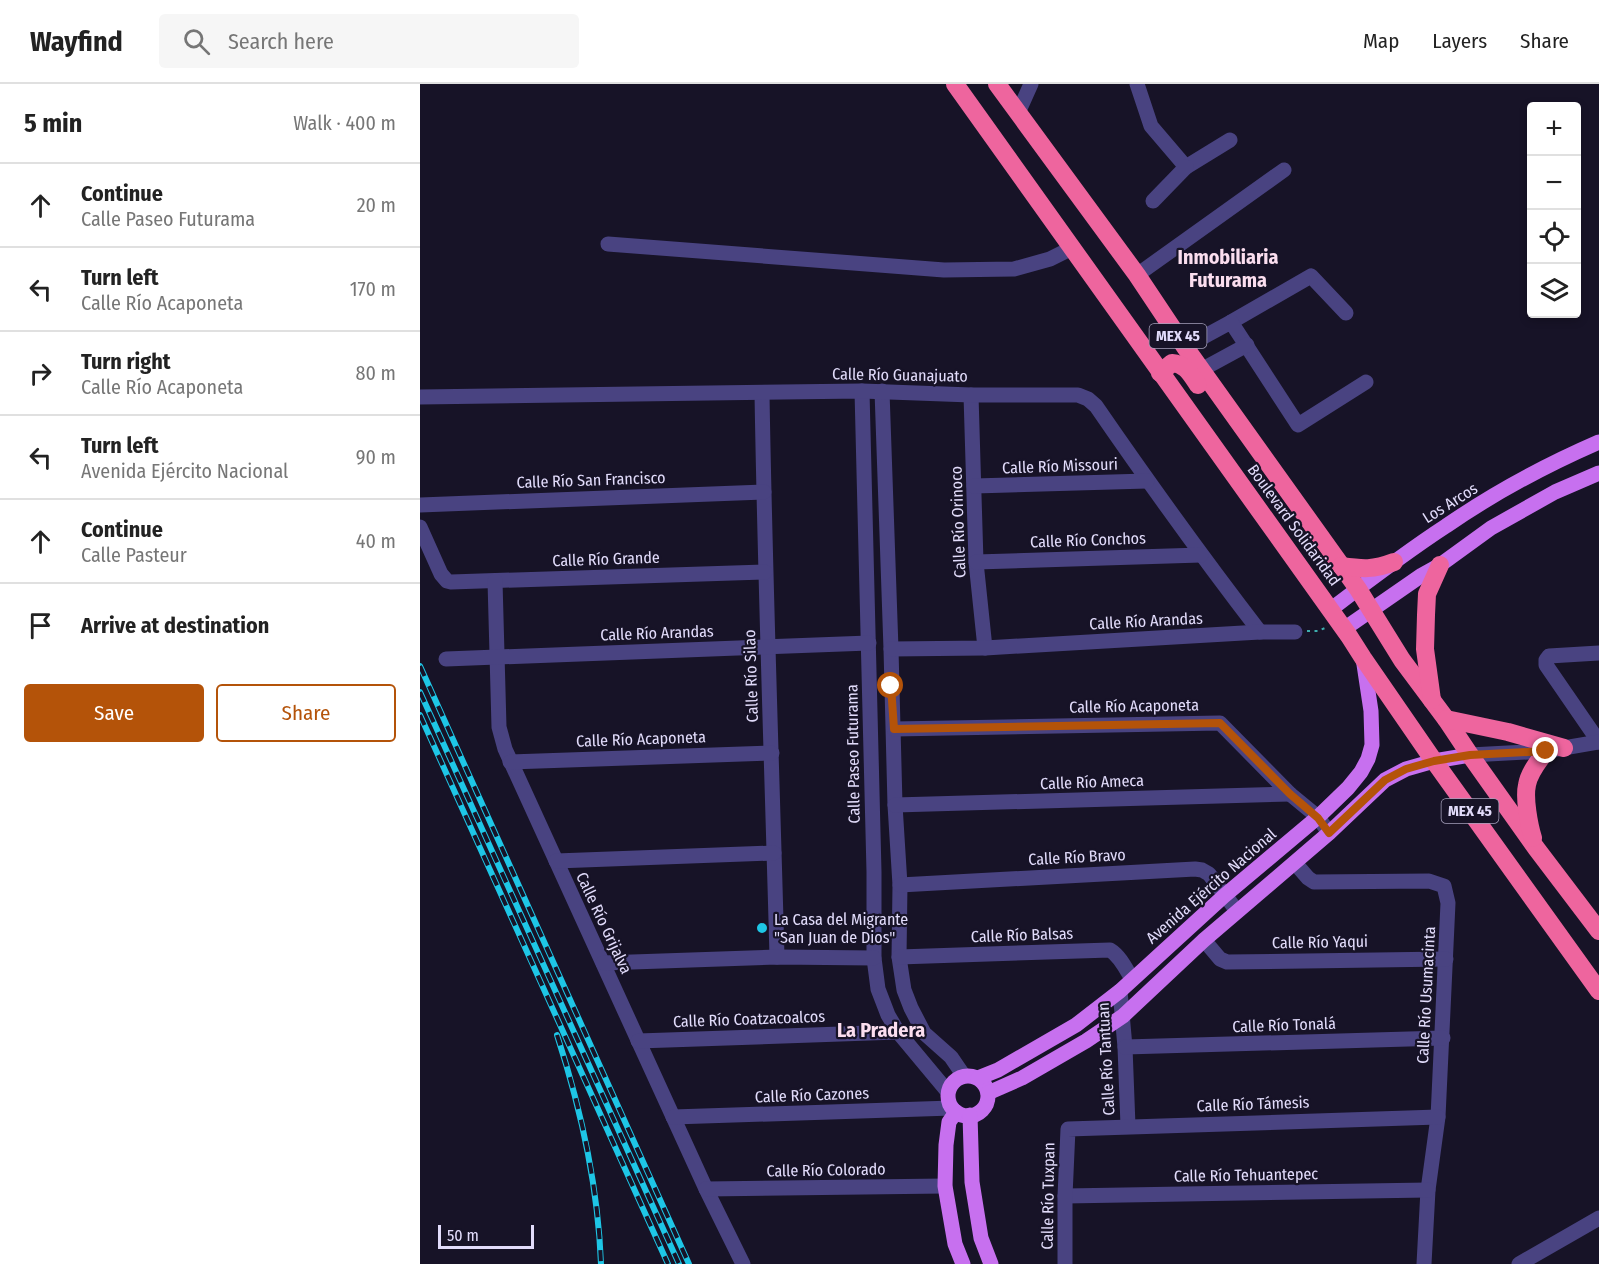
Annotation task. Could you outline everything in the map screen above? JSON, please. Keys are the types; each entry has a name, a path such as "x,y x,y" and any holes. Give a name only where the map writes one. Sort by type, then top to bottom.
{"highway":[{"name":"Boulevard Solidaridad","path":"955,84 1160,374 1338,620 1434,761 1599,991"},
{"name":"Boulevard Solidaridad","path":"997,84 1137,275 1185,348 1358,589 1402,660 1536,848 1599,931"},
{"path":"1160,374 1172,363 1186,368 1245,447 1272,470"},
{"path":"1341,566 1359,569 1377,568 1394,562"},
{"path":"1432,701 1425,650 1426,605 1427,594 1440,565"},
{"path":"1446,719 1508,732 1555,749 1534,768 1527,784 1528,824 1536,848"}],"main road":[{"name":"Los Arcos","path":"1338,620 1358,589 1447,524 1562,458 1599,442"},
{"path":"1338,620 1372,610 1491,528 1555,492 1599,473"},
{"name":"Avenida Ejército Nacional","path":"971,1077 1007,1065 1076,1025 1120,991 1224,896 1318,818 1348,788 1361,772 1372,745 1371,711 1362,658"},
{"path":"988,1093 1022,1078 1086,1041 1123,1016 1204,940 1329,833 1385,780 1406,769 1434,761 1470,755"},
{"path":"959,1112 976,1114 986,1105 988,1093 986,1087 971,1077 956,1079 948,1092 948,1101 959,1112 981,1238 991,1264"},
{"path":"959,1112 949,1122 945,1186 955,1244 963,1264"}],"street":[{"path":"1018,113 1031,84"},
{"path":"1137,84 1151,126 1186,167"},
{"path":"1153,201 1186,167 1230,140"},
{"path":"1137,275 1284,170"},
{"path":"608,244 944,270 1014,269 1050,260 1072,248"},
{"path":"1185,348 1311,276 1346,313"},
{"path":"1232,322 1298,425 1366,381"},
{"path":"1201,370 1247,345"},
{"name":"Calle Río Guanajuato","path":"420,397 862,391 971,395 1078,395 1088,399 1096,406 1147,481 1260,632"},
{"name":"Calle Paseo Futurama","path":"862,391 874,840 874,958 878,989 888,1016 898,1032 948,1092"},
{"path":"882,391 896,841 900,885 899,957 904,990 924,1033 971,1077"},
{"name":"Calle Río Silao","path":"762,393 777,957"},
{"name":"Calle Río Orinoco","path":"971,395 976,562 985,648"},
{"name":"Calle Río Missouri","path":"974,486 1147,481"},
{"name":"Calle Río San Francisco","path":"420,505 764,492"},
{"name":"Calle Río Grande","path":"420,527 441,574 451,582 765,572"},
{"name":"Calle Río Conchos","path":"976,562 1201,555"},
{"name":"Calle Río Grijalva","path":"495,580 499,727 502,740 706,1190 742,1264"},
{"path":"868,624 890,624"},
{"name":"Calle Río Arandas","path":"891,649 985,648 1260,632 1295,632"},
{"name":"Calle Río Arandas","path":"446,659 869,643"},
{"path":"1470,755 1555,749 1599,742 1546,665 1546,660 1549,656 1599,653"},
{"path":"870,687 891,686"},
{"name":"Calle Río Acaponeta","path":"894,729 1220,723 1290,794 1318,818 1329,833"},
{"name":"Calle Río Acaponeta","path":"510,762 772,753"},
{"name":"Calle Río Ameca","path":"895,805 1290,794"},
{"path":"874,840 896,841"},
{"path":"556,861 774,854"},
{"name":"Calle Río Usumacinta","path":"1295,863 1314,882 1429,881 1444,886 1448,903 1443,1038 1438,1116 1428,1190 1424,1264"},
{"name":"Calle Río Bravo","path":"900,885 1195,868 1209,874 1237,911"},
{"name":"Calle Río Yaqui","path":"1204,940 1220,959 1227,962 1446,959"},
{"name":"Calle Río Balsas","path":"899,957 1110,950 1120,959 1132,979"},
{"path":"603,963 777,957 874,958"},
{"name":"Calle Río Tantuan","path":"1120,991 1128,1126"},
{"name":"Calle Río Coatzacoalcos","path":"638,1041 898,1032"},
{"name":"Calle Río Tonalá","path":"1125,1047 1443,1038"},
{"name":"Calle Río Cazones","path":"673,1117 959,1112"},
{"name":"Calle Río Támesis","path":"1068,1129 1438,1116"},
{"name":"Calle Río Tuxpan","path":"1065,1264 1068,1129"},
{"name":"Calle Río Colorado","path":"706,1190 945,1186"},
{"name":"Calle Río Tehuantepec","path":"1065,1196 1428,1190"},
{"path":"1519,1264 1599,1218"}],"path":[{"path":"1295,632 1318,631 1338,620"}],"railway":[{"path":"420,666 689,1264"},
{"path":"420,692 679,1264"},
{"path":"420,715 668,1264"},
{"path":"557,1035 574,1091 587,1148 596,1205 601,1264"}],"place":[{"name":"La Casa del Migrante \"San Juan de Dios\"","path":"762,928"}],"district":[{"name":"Inmobiliaria Futurama","path":"1228,268"},
{"name":"La Pradera","path":"881,1030"}],"route":[{"path":"891,686 894,729 1220,723 1290,794 1318,818 1329,833 1385,780 1406,769 1434,761 1470,755 1546,751"}]}
